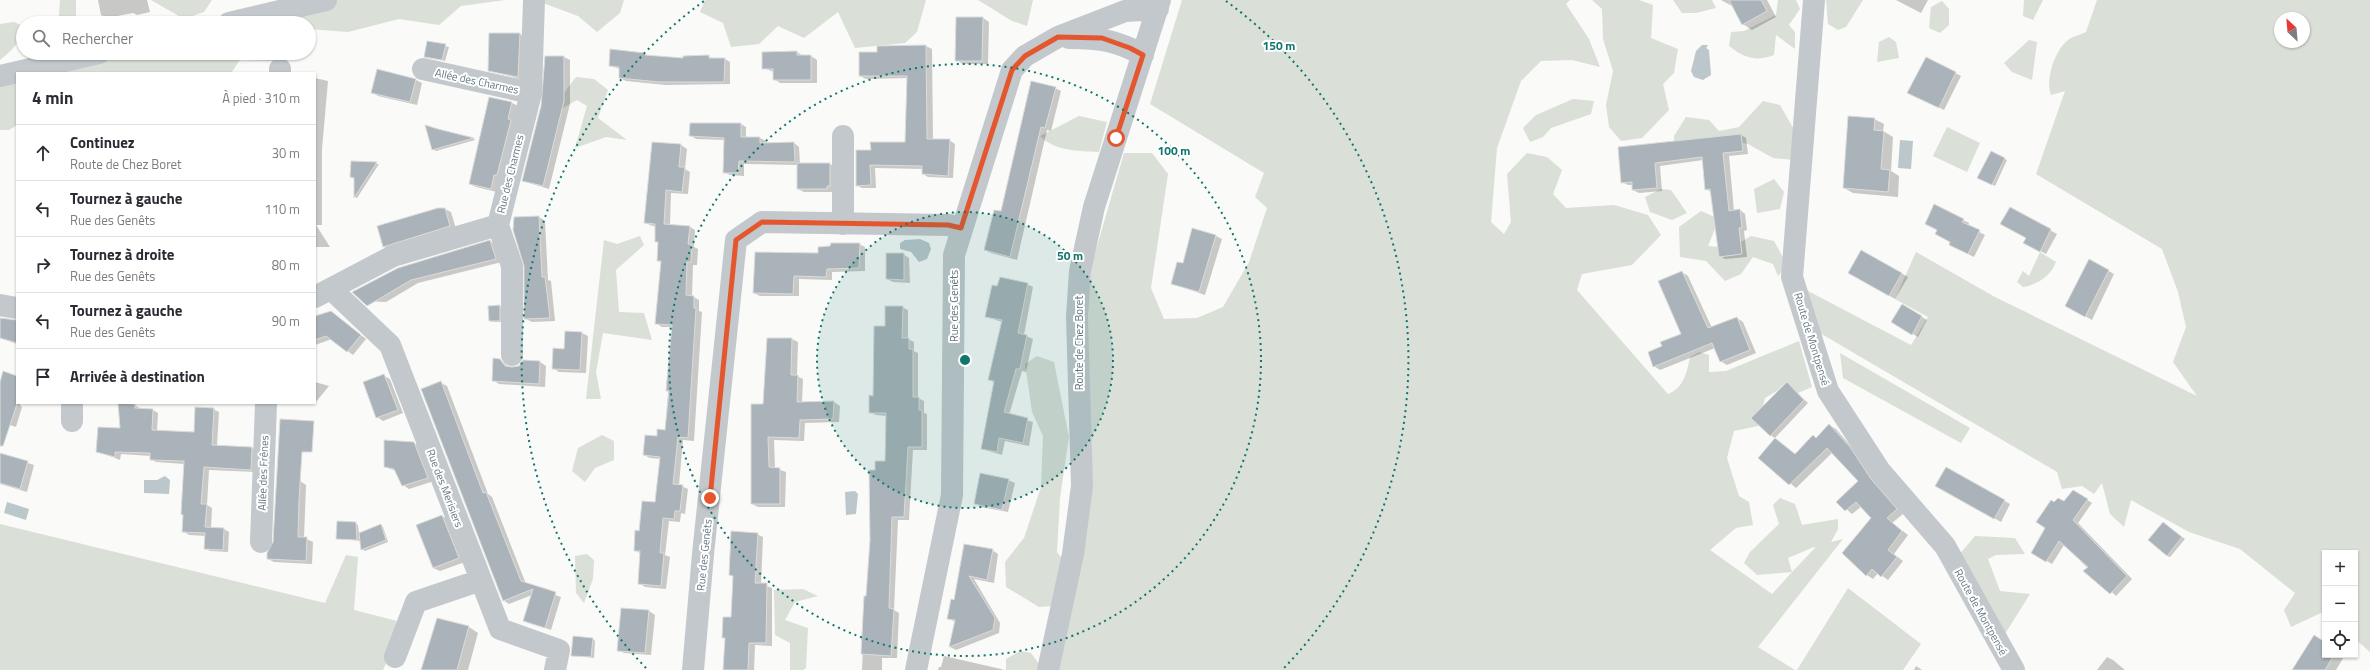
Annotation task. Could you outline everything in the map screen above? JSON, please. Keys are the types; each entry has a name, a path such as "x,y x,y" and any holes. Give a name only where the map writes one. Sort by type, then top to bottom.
{"street":[{"path":"259,16 326,0"},
{"name":"Rue des Charmes","path":"323,293 393,256 498,225 531,93 534,0"},
{"name":"Route de Montpensé","path":"1814,0 1792,277 1828,391 1880,471 1945,546 2007,666"},
{"name":"Rue des Genêts","path":"916,670 952,495 954,255 961,228 1012,70 1025,56 1058,37 1125,11 1159,5"},
{"name":"Route de Chez Boret","path":"1048,670 1073,554 1082,486 1077,317 1080,272 1094,207 1159,5"},
{"path":"1058,37 1102,38 1130,48 1143,55"},
{"path":"17,72 69,60"},
{"name":"Allée des Charmes","path":"423,70 531,93"},
{"path":"0,76 16,72"},
{"path":"843,136 843,224"},
{"name":"Rue des Genêts","path":"693,670 703,554 736,240 762,222 948,225 961,228"},
{"path":"498,225 512,266 512,354"},
{"name":"Rue des Merisiers","path":"323,293 390,345 500,629 559,650 555,670"},
{"path":"0,305 16,308"},
{"name":"Allée des Frênes","path":"260,542 266,404"},
{"path":"395,657 416,602 481,580"}],"shaded area":[{"path":"60,0 76,0 76,16 59,15"},
{"path":"151,0 212,0 204,12 193,16 179,16"},
{"path":"335,0 505,0 461,6 439,25 399,19 348,32 316,30 316,16 261,16"},
{"path":"544,0 624,0 620,13 597,32 578,16 543,3"},
{"path":"705,0 926,0 917,32 905,43 855,48 838,12 804,38 778,26 759,44 731,47 723,23 700,12"},
{"path":"978,0 1033,0 1027,26 1012,21"},
{"path":"1182,0 1570,0 1566,4 1589,39 1600,67 1572,60 1541,61 1521,81 1497,148 1491,222 1504,234 1511,222 1507,174 1527,153 1547,157 1562,170 1553,194 1566,208 1614,205 1648,215 1661,235 1632,265 1582,274 1577,290 1668,394 1678,388 1681,384 1686,374 1690,357 1699,352 1709,355 1709,372 1726,371 1799,341 1812,387 1798,393 1787,382 1777,391 1765,398 1758,426 1734,431 1727,458 1739,496 1749,502 1753,525 1736,528 1710,550 1772,594 1792,572 1757,575 1744,563 1750,552 1779,524 1773,505 1780,498 1795,504 1802,525 1838,519 1838,529 1831,542 1843,539 1758,647 1795,670 1059,670 1054,606 1039,607 1006,587 1005,562 1024,538 1041,487 1043,436 1032,412 1025,364 1037,356 1054,362 1069,437 1060,498 1057,552 1075,576 1084,356 1091,267 1124,153 1152,153 1168,174 1151,288 1164,319 1197,318 1223,307 1249,262 1267,208 1255,197 1264,173 1150,104","holes":["1814,547 1815,548 1792,572 1788,558"]},
{"path":"1592,0 1639,0 1653,5 1651,38 1678,49 1674,73 1663,84 1669,110 1642,138 1621,141 1609,127 1606,105 1613,71 1603,39 1602,9"},
{"path":"1673,0 1712,0 1716,8 1696,13 1682,13"},
{"path":"1778,0 1796,0 1800,9 1789,25 1795,32 1795,49 1776,35 1774,55 1768,57 1750,58 1729,46 1731,32 1744,31 1776,15"},
{"path":"1826,0 1863,0 1846,27 1838,30 1828,24"},
{"path":"2024,0 2043,0 2033,20 2023,16"},
{"path":"2097,0 2370,0 2370,652 2358,642 2358,550 2322,550 2322,612 2291,627 2284,610 2295,593 2240,549 2189,532 2131,500 2124,527 2110,514 2102,483 2094,494 2082,486 2062,489 2057,472 1813,329 1808,291 1911,345 1928,317 1895,299 1916,252 1995,297 2197,396 2173,362 2186,327 2178,292 2162,249 2036,174 2065,91 2051,95 2049,81 2052,66 2063,45 2074,37 2086,32"},
{"path":"1942,1 1949,9 1949,25 1940,33 1929,28 1931,7"},
{"path":"16,23 16,44 0,60 0,24"},
{"path":"1889,37 1896,42 1899,58 1877,62 1879,42"},
{"path":"2029,40 2037,42 2032,80 2012,72 2004,63"},
{"path":"1702,45 1708,45 1706,48 1709,50 1711,75 1703,80 1694,77 1691,71 1696,51"},
{"path":"69,60 240,60 232,72 17,72"},
{"path":"240,60 277,60 276,61"},
{"path":"16,72 16,126 9,130 0,130 0,76"},
{"path":"576,77 594,79 608,90 598,118 627,140 606,137 575,148 587,106 577,100 563,108 557,102"},
{"path":"1573,99 1594,101 1591,114 1551,128 1543,137 1530,142 1523,128 1536,115"},
{"path":"1763,101 1780,105 1796,133 1794,160 1773,158 1748,144 1730,140 1674,145 1674,136 1686,117 1709,120 1719,131 1739,127"},
{"path":"1079,116 1107,122 1099,152 1067,149 1053,145 1040,136"},
{"path":"1947,127 1980,143 1967,172 1933,156"},
{"path":"1900,140 1913,141 1911,169 1898,168"},
{"path":"1774,179 1784,192 1780,209 1757,213 1754,189"},
{"path":"1661,189 1671,190 1687,213 1672,220 1650,212 1645,197"},
{"path":"1701,211 1719,219 1708,246 1731,248 1751,236 1774,241 1787,265 1778,276 1773,264 1753,257 1741,274 1725,281 1706,261 1680,257 1679,227"},
{"path":"640,236 644,245 616,270 619,312 644,313 652,340 603,333 596,372 601,399 586,399 604,240 617,244"},
{"path":"920,239 929,243 931,249 927,259 919,262 911,252 900,249 900,243 905,240"},
{"path":"2040,252 2056,262 2054,267 2043,279 2023,287 2017,282 2023,271 2029,276"},
{"path":"1840,353 1970,428 1961,443 1843,378"},
{"path":"602,435 614,441 614,460 595,468 585,482 572,471 578,448"},
{"path":"165,476 170,480 169,494 144,493 144,480 157,480"},
{"path":"855,491 858,494 856,514 846,515 845,492"},
{"path":"7,502 29,509 26,520 4,513"},
{"path":"0,524 325,603 346,555 358,557 354,610 397,621 389,657 383,670 0,670"},
{"path":"1975,536 2015,538 2025,554 1996,555 1988,559 2000,591 2030,594 2003,637 1958,556"},
{"path":"587,554 594,560 593,579 584,603 576,593 575,556"},
{"path":"1848,588 1921,644 1903,670 1797,670"},
{"path":"803,589 818,596 795,602 785,620 808,628 806,668 803,670 790,670 790,643 775,635 774,590"},
{"path":"1020,651 1031,653 1039,664 1037,670 1006,670 1006,659"}],"building":[{"path":"1729,0 1761,0 1767,11 1742,25"},
{"path":"956,17 983,17 982,61 955,61"},
{"path":"489,33 520,33 518,77 488,71"},
{"path":"427,41 446,44 442,60 424,57"},
{"path":"926,45 927,139 950,139 948,176 922,174 922,166 870,165 871,185 856,186 856,150 871,150 870,142 905,142 907,76 859,76 859,52 877,52 877,46"},
{"path":"610,49 645,53 645,55 683,58 683,56 709,55 709,58 725,58 724,82 659,82 619,78 619,67 609,66"},
{"path":"797,51 797,55 811,55 811,80 773,80 773,69 762,69 762,52"},
{"path":"545,56 564,56 564,101 543,186 522,181 541,106"},
{"path":"1926,57 1956,72 1939,108 1907,93"},
{"path":"377,69 416,79 410,102 371,93"},
{"path":"1031,81 1056,87 1045,128 1041,127 1010,257 984,250 994,210 1001,211"},
{"path":"489,97 512,102 508,119 511,120 497,175 494,175 491,189 469,184"},
{"path":"1848,116 1875,118 1874,130 1884,131 1881,169 1890,170 1888,192 1843,188"},
{"path":"690,123 741,123 741,137 760,137 760,143 794,142 795,162 739,161 738,173 723,173 724,138 689,136"},
{"path":"425,125 438,129 474,138 432,150"},
{"path":"1741,134 1743,151 1723,153 1729,211 1740,209 1742,228 1739,228 1742,254 1719,257 1710,189 1705,190 1702,157 1655,163 1657,188 1632,190 1632,182 1621,183 1618,147"},
{"path":"652,142 681,144 679,167 685,167 682,192 666,190 664,224 690,226 688,244 692,245 691,262 687,262 686,295 694,296 694,308 696,308 688,438 678,437 673,484 683,485 680,511 675,511 674,519 663,518 660,553 664,553 661,586 638,584 640,551 634,551 635,530 639,531 642,501 655,502 660,457 643,455 645,435 657,436 657,429 665,430 669,391 666,391 672,325 655,324 661,261 657,261 658,242 655,242 655,224 644,223"},
{"path":"1991,151 2005,158 1992,185 1977,178"},
{"path":"351,161 377,162 354,198 354,178 350,177"},
{"path":"797,163 830,163 830,186 827,186 827,189 797,189"},
{"path":"1934,204 1964,219 1962,222 1980,230 1968,254 1949,245 1950,242 1935,234 1937,230 1925,224"},
{"path":"2010,207 2051,229 2040,252 2023,243 2026,238 2000,224"},
{"path":"438,208 445,208 450,226 383,247 377,226"},
{"path":"539,216 542,277 545,277 550,318 524,319 524,266 513,230 514,217"},
{"path":"1192,228 1216,235 1199,292 1171,284 1177,262 1183,263"},
{"path":"490,240 496,259 411,280 367,306 352,292 398,268"},
{"path":"831,243 860,243 859,268 827,269 826,277 794,276 793,294 753,293 755,252 818,253 818,247 830,246"},
{"path":"1861,250 1902,273 1889,296 1848,273"},
{"path":"886,253 904,253 904,280 886,279"},
{"path":"2089,259 2109,270 2085,317 2065,306"},
{"path":"1682,271 1708,328 1737,317 1750,350 1720,362 1712,343 1653,367 1648,352 1662,346 1660,342 1681,334 1658,281"},
{"path":"1000,277 1028,283 1018,333 1027,335 1020,369 1016,369 1004,412 1028,418 1023,443 999,438 997,452 981,449 994,381 988,380 1002,320 985,317 992,285 997,286"},
{"path":"1902,304 1922,316 1912,335 1891,322"},
{"path":"500,305 500,321 489,321 488,306"},
{"path":"885,306 903,306 902,338 909,338 909,349 913,349 913,397 919,397 919,410 922,410 922,447 908,447 904,517 892,517 889,608 894,609 891,656 861,654 864,596 866,596 870,540 869,470 875,470 875,461 885,461 886,413 869,413 869,395 873,396 874,326 885,326"},
{"path":"331,311 361,335 347,352 326,336 316,340 316,316"},
{"path":"0,318 16,320 16,343 0,338"},
{"path":"565,331 582,332 580,370 552,369 553,348 564,349"},
{"path":"767,338 792,338 791,375 798,375 797,402 834,401 833,419 800,420 799,438 768,437 769,467 780,468 780,504 751,504 751,404 763,404"},
{"path":"493,358 500,359 505,366 512,367 519,366 523,360 540,361 539,384 492,381"},
{"path":"3,371 16,376 17,404 3,446 0,446 0,382"},
{"path":"384,374 398,410 376,418 363,382"},
{"path":"441,381 483,493 486,492 521,581 556,592 545,628 523,621 533,589 503,601 421,389"},
{"path":"1787,382 1804,400 1770,436 1751,418"},
{"path":"118,404 135,404 135,408 153,409 152,430 194,432 195,407 214,408 212,445 252,447 251,470 204,467 201,504 207,504 205,527 224,528 223,550 204,549 205,533 182,532 183,515 181,514 184,461 150,460 150,453 115,452 115,457 96,452 98,427 120,428"},
{"path":"280,419 314,421 312,452 302,452 299,500 298,537 307,537 306,561 267,559 267,553 273,542"},
{"path":"1829,424 1850,447 1871,479 1897,509 1887,518 1902,531 1888,550 1897,557 1881,577 1872,569 1866,576 1842,553 1871,518 1856,502 1845,511 1836,502 1858,481 1827,448 1789,485 1758,458 1775,438 1795,454 1813,435 1816,438"},
{"path":"384,440 414,442 428,478 402,486 394,469 384,467"},
{"path":"0,453 28,461 20,489 0,483"},
{"path":"1946,467 2005,500 1994,519 1935,486"},
{"path":"980,473 1009,479 1002,510 974,504"},
{"path":"2073,490 2088,499 2073,520 2127,576 2110,594 2083,571 2088,567 2059,541 2046,562 2031,553 2045,528 2036,522 2051,500 2054,502 2058,498 2064,501"},
{"path":"442,515 459,558 433,568 416,525"},
{"path":"337,521 356,522 357,540 336,539"},
{"path":"2163,522 2182,537 2167,556 2148,540"},
{"path":"381,524 386,540 361,550 359,533"},
{"path":"731,531 758,533 755,583 767,583 766,643 749,643 748,670 723,670 725,638 722,638 723,617 731,617 733,576 729,575"},
{"path":"964,544 993,549 987,580 969,576 995,618 993,630 949,647 955,620 947,619 951,599 954,600"},
{"path":"621,608 649,610 645,653 617,651"},
{"path":"437,618 469,626 457,670 421,670"},
{"path":"2314,635 2322,640 2322,658 2332,658 2325,670 2292,670"},
{"path":"573,636 593,638 591,657 571,656"}],"route":[{"path":"710,498 736,240 762,222 948,225 961,228 1012,70 1025,56 1058,37 1102,38 1130,48 1143,55 1116,138"}]}
